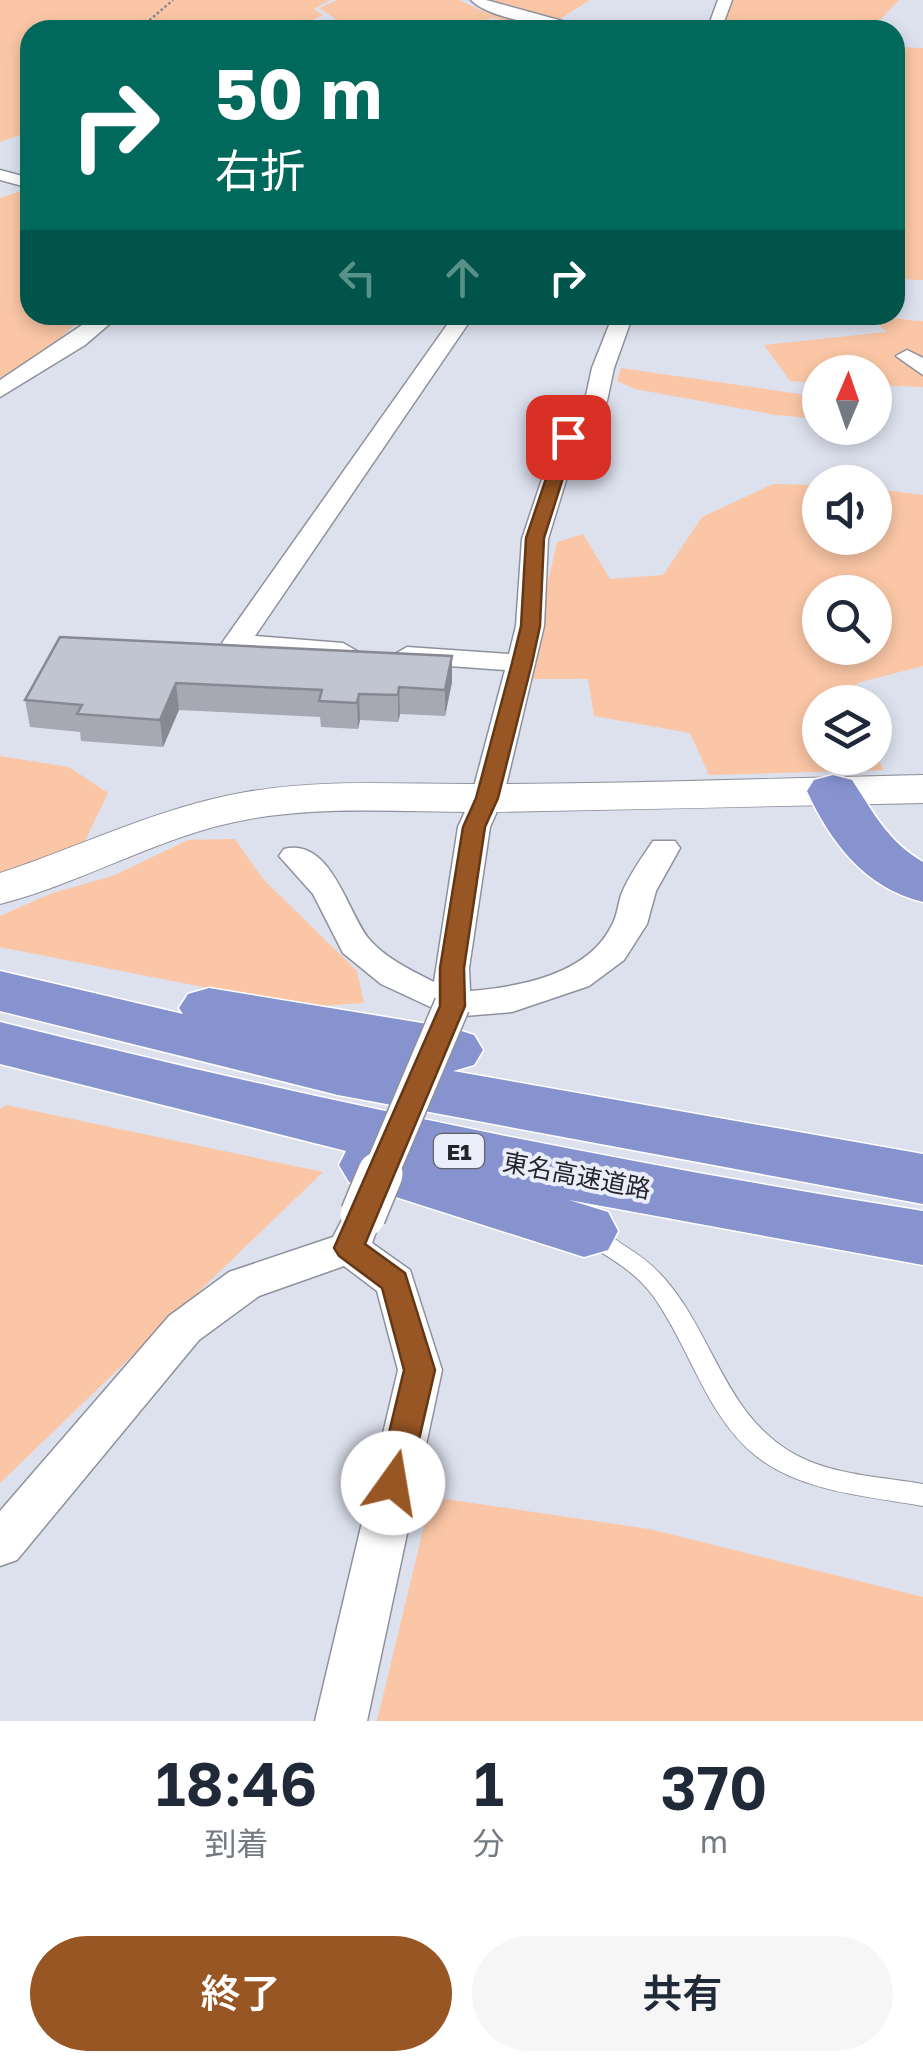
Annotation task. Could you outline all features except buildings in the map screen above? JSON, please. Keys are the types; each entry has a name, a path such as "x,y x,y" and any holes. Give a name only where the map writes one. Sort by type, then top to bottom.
{"highway":[{"path":"852,790 923,850"},
{"path":"852,790 849,826 871,853 923,885"},
{"path":"0,966 150,998 452,1028"},
{"name":"E1","path":"0,992 338,1074 923,1179"},
{"name":"東名高速道路","path":"0,1043 216,1097 617,1185 923,1238"},
{"path":"0,1058 584,1230"}],"street":[{"path":"478,0 486,7 544,20"},
{"path":"0,390 98,325"},
{"path":"457,325 236,643 522,663"},
{"path":"0,1545 184,1328 244,1284 356,1232 452,1028 452,968 474,827 487,798 530,626 535,538 568,437 596,401 619,325"},
{"path":"0,889 60,869 144,832 242,806 349,795 487,798 923,789"},
{"path":"452,1028 512,1000 577,978 612,952 630,924 640,890 664,848"},
{"path":"295,856 327,889 354,944 452,1028"},
{"path":"341,1721 420,1370 395,1282 356,1232"}],"lane":[{"path":"584,1230 641,1268 660,1287 739,1425 760,1446 789,1464 828,1477 923,1495"}],"path":[{"path":"150,20 173,0"}],"shaded area":[{"path":"0,0 330,0 314,9 323,15 312,20 20,20 20,135 0,142"},
{"path":"337,0 459,0 485,12 526,20 334,20 319,8"},
{"path":"492,0 590,0 560,19 496,5"},
{"path":"729,0 899,0 880,20 723,20"},
{"path":"905,47 923,48 923,280 905,279"},
{"path":"20,191 20,325 75,325 35,360 0,382 0,198"},
{"path":"905,319 923,321 923,387 892,386 892,355 802,355 802,382 790,381 764,345 886,332 879,325 905,325"},
{"path":"621,368 802,394 802,417 635,389 617,381"},
{"path":"773,484 802,485 802,555 892,555 892,491 923,495 923,666 856,685 802,685 802,772 709,775 690,733 594,716 588,679 526,679 557,542 583,534 610,579 663,575 702,517"},
{"path":"0,756 69,767 108,793 84,843 0,873"},
{"path":"235,839 263,879 357,971 364,1003 304,1007 0,947 0,916 50,894 115,875 188,840"},
{"path":"6,1105 323,1172 0,1483 0,1109"},
{"path":"431,1497 649,1529 923,1597 923,1721 377,1721"}],"route":[{"path":"393,1483 420,1370 395,1282 349,1248 452,1006 452,968 474,827 487,798 530,626 535,538 568,437"}]}
